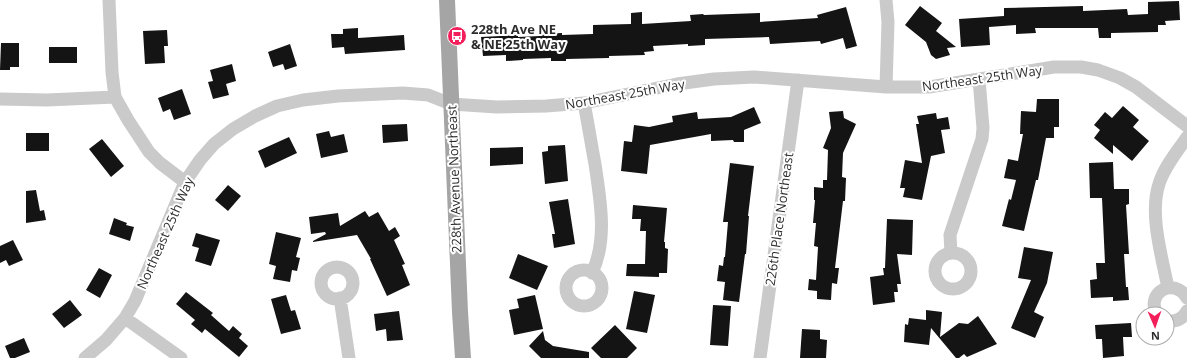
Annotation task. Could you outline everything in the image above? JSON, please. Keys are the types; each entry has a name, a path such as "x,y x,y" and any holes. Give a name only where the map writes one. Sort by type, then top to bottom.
{"main road":[{"name":"228th Avenue Northeast","path":"447,0 463,358"}],"street":[{"path":"109,0 112,72 115,97 149,152 160,163 185,182"},
{"path":"886,0 888,22 886,87"},
{"name":"Northeast 25th Way","path":"85,358 106,340 125,318 135,301 185,182 200,160 214,144 233,129 255,116 277,106 303,100 338,96 403,93 428,95 451,104 497,107 546,106 584,103 677,84 714,79 754,77 886,87 929,87 1054,67 1081,67 1098,70 1120,78 1136,87 1187,126"},
{"path":"951,253 950,235 982,140 983,128 978,79"},
{"name":"226th Place Northeast","path":"760,358 798,80"},
{"path":"0,99 47,100 115,97"},
{"path":"584,103 601,202 602,223 600,245 596,265 592,273"},
{"path":"1168,288 1157,230 1155,198 1159,183 1165,170 1187,137"},
{"path":"1154,306 1155,299 1158,293 1168,288 1174,287 1180,289 1187,298"},
{"path":"340,298 350,354 349,358"},
{"path":"1175,321 1180,319 1187,311"},
{"path":"125,318 181,358"}],"building":[{"path":"1179,1 1180,20 1165,21 1166,25 1158,25 1158,32 1111,33 1111,38 1099,38 1098,28 1035,28 1036,33 1016,34 1016,25 989,27 990,45 961,47 959,19 1004,16 1004,8 1083,6 1083,11 1127,9 1128,15 1148,14 1148,2"},
{"path":"920,6 942,23 936,31 956,47 947,48 950,55 936,59 931,55 926,42 905,25"},
{"path":"846,7 857,46 846,49 843,38 821,44 820,41 770,44 769,37 705,39 705,45 688,46 688,44 653,46 654,51 644,52 645,55 566,59 566,61 551,61 551,58 506,61 506,55 483,56 481,37 518,35 518,37 540,36 540,34 562,33 562,35 593,34 593,25 631,24 631,13 642,12 642,24 691,21 690,15 760,13 760,22 818,18 817,15"},
{"path":"358,28 358,38 404,35 405,50 345,54 344,47 332,48 331,34 343,34 343,29"},
{"path":"167,30 168,46 164,46 165,63 145,64 143,31"},
{"path":"1,43 19,43 19,67 10,67 10,70 0,70"},
{"path":"290,44 297,66 285,70 283,64 273,67 268,52"},
{"path":"49,47 77,47 77,63 49,63"},
{"path":"232,64 236,81 226,84 229,95 213,99 208,82 213,81 210,70"},
{"path":"182,89 191,114 174,120 170,109 163,112 158,98"},
{"path":"1037,99 1059,99 1059,127 1054,127 1054,138 1046,138 1038,180 1036,180 1024,231 1002,226 1016,180 1004,178 1008,159 1018,161 1023,134 1020,134 1021,111 1036,112"},
{"path":"1123,106 1139,120 1133,127 1149,141 1132,161 1113,145 1113,154 1094,138 1100,130 1094,125 1105,112 1112,118"},
{"path":"754,107 761,123 744,130 744,142 734,142 733,140 711,141 711,134 650,145 647,174 621,171 624,141 632,142 634,125 649,127 673,122 672,116 697,112 698,119 731,117"},
{"path":"843,111 844,118 856,124 843,153 842,177 846,178 845,201 843,201 835,268 839,268 837,284 832,283 831,300 817,299 817,291 808,290 809,279 816,280 818,247 814,246 816,223 813,223 815,200 814,187 823,188 823,180 827,180 828,150 823,148 831,128 829,112"},
{"path":"936,113 937,119 948,117 950,129 941,130 945,153 931,156 922,200 903,197 905,188 900,188 905,160 922,163 916,124 919,124 917,116"},
{"path":"407,124 408,141 383,143 382,125"},
{"path":"329,131 331,137 344,134 348,152 321,158 316,134"},
{"path":"26,133 49,133 49,151 26,151"},
{"path":"289,137 297,153 265,168 258,151"},
{"path":"102,139 124,166 111,177 89,149"},
{"path":"565,145 568,181 545,184 542,152 548,151 548,146"},
{"path":"523,147 523,164 490,166 490,148"},
{"path":"1113,162 1114,189 1129,189 1129,204 1126,205 1129,254 1124,254 1126,287 1128,287 1129,300 1113,301 1113,297 1091,298 1090,280 1097,279 1096,263 1105,263 1102,198 1090,198 1089,163"},
{"path":"730,163 754,166 748,216 746,254 739,302 723,300 725,282 717,281 719,265 723,266 725,257 728,222 723,222"},
{"path":"228,185 241,196 228,211 215,200"},
{"path":"36,190 40,211 44,210 46,220 26,223 26,191"},
{"path":"568,199 575,244 554,248 552,234 555,234 549,202"},
{"path":"633,205 667,208 664,242 665,248 668,249 667,273 659,273 659,277 626,276 627,264 645,264 646,231 640,231 641,219 632,219"},
{"path":"365,211 369,217 378,212 389,231 395,227 400,236 394,240 405,264 402,265 410,285 387,296 371,259 357,235 313,242 326,234 325,232 311,234 309,217 338,213 340,226"},
{"path":"114,218 127,223 126,225 134,227 130,241 109,234"},
{"path":"887,219 913,220 912,255 897,254 901,284 897,284 898,292 894,292 895,302 873,305 870,277 884,275 883,268 885,268"},
{"path":"276,232 301,238 296,257 300,258 297,271 292,270 290,282 273,279 276,266 269,264"},
{"path":"196,233 220,240 211,266 195,261 199,248 192,246"},
{"path":"13,240 23,260 9,266 6,260 0,263 0,246"},
{"path":"1024,247 1053,252 1047,283 1034,312 1044,317 1035,338 1011,328 1031,280 1018,278"},
{"path":"518,254 548,266 537,290 509,278"},
{"path":"99,268 112,275 100,298 86,290"},
{"path":"634,291 655,295 647,333 626,329"},
{"path":"186,292 213,313 211,315 229,331 233,326 242,334 239,338 248,346 239,357 205,329 202,333 191,324 195,320 176,304"},
{"path":"286,295 291,311 295,310 301,329 281,334 271,299"},
{"path":"535,295 543,329 514,335 509,310 519,308 517,299"},
{"path":"70,300 82,315 64,328 52,314"},
{"path":"713,305 731,306 728,346 710,345"},
{"path":"926,310 942,312 940,337 959,323 968,324 978,316 997,344 967,357 964,354 959,358 956,358 931,328 929,345 904,342 905,324 908,325 909,318 926,320"},
{"path":"399,311 403,340 387,341 386,329 376,331 374,314"},
{"path":"1131,323 1132,337 1123,337 1124,356 1103,358 1102,339 1096,339 1095,325"},
{"path":"615,325 637,348 627,358 601,358 591,348"},
{"path":"802,329 820,330 820,339 827,340 826,358 800,358"},
{"path":"543,331 545,340 553,346 589,352 589,358 541,358 529,346"},
{"path":"24,338 30,352 15,358 10,358 5,346"}],"place":[{"name":"228th Ave NE & NE 25th Way","path":"457,36"}]}
